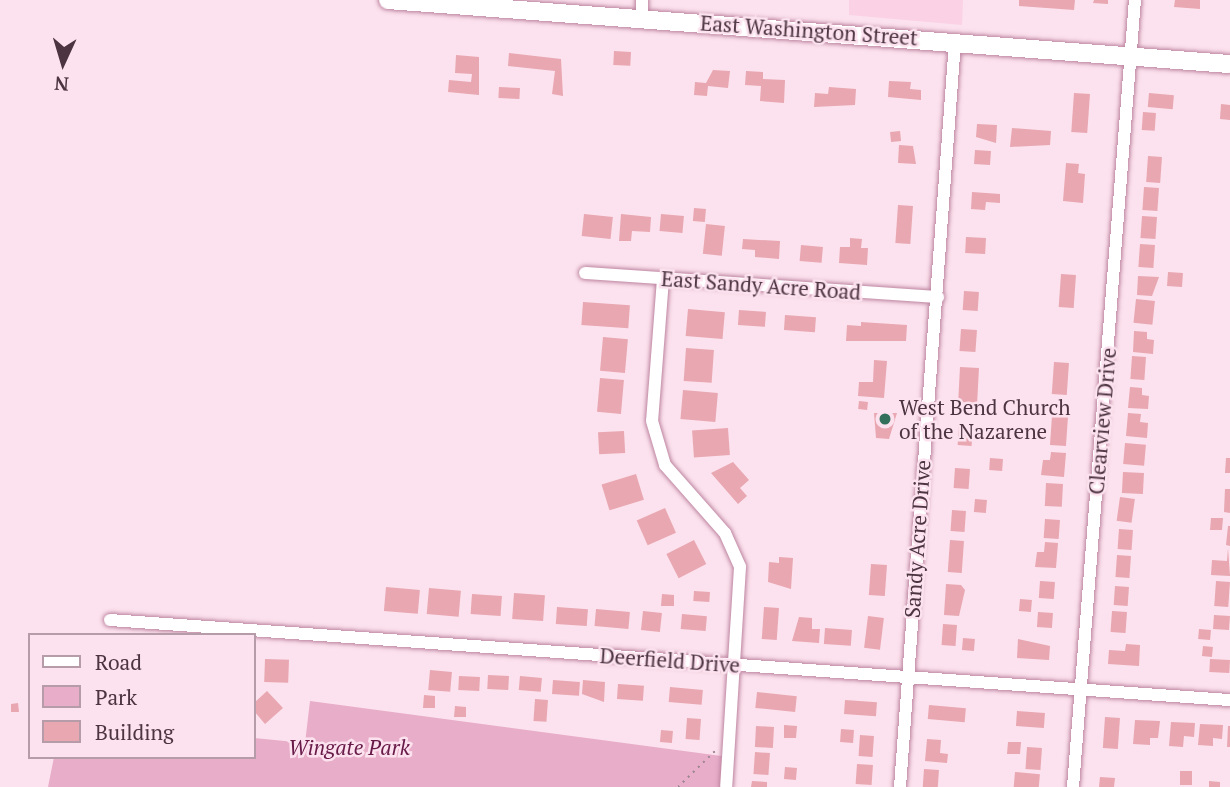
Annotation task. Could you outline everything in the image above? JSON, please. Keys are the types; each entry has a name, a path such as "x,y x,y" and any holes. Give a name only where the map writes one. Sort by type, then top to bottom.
{"main road":[{"name":"East Washington Street","path":"388,0 642,9 955,41 1230,64"}],"street":[{"name":"Clearview Drive","path":"1073,787 1135,0"},
{"name":"Sandy Acre Drive","path":"901,787 906,676 955,41"},
{"name":"East Sandy Acre Road","path":"585,273 937,297"},
{"path":"663,279 652,421 665,465 734,548 740,567 726,787"},
{"name":"Deerfield Drive","path":"110,620 1230,701"}],"path":[{"path":"678,787 715,751"}],"shaded area":[{"path":"849,0 963,0 962,25 849,15"}],"green space":[{"name":"Wingate Park","path":"310,701 729,757 727,787 48,787 54,759 256,759 256,738 305,743"}],"building":[{"path":"1019,0 1075,0 1074,10 1019,6"},
{"path":"1094,0 1108,0 1108,4 1093,3"},
{"path":"1175,0 1200,0 1200,9 1174,7"},
{"path":"614,51 631,52 630,66 613,65"},
{"path":"509,53 561,59 563,96 552,94 555,71 508,66"},
{"path":"456,55 479,57 479,95 448,92 449,80 471,82 472,74 455,73"},
{"path":"713,70 730,71 728,88 708,86 707,96 694,95 695,82 706,83"},
{"path":"746,71 763,72 763,79 785,80 784,103 760,101 761,86 745,85"},
{"path":"889,81 911,82 910,89 921,90 921,100 888,97"},
{"path":"499,87 520,88 519,99 498,98"},
{"path":"829,87 856,89 855,105 814,107 815,93 828,94"},
{"path":"1074,93 1090,94 1087,133 1071,132"},
{"path":"1149,93 1174,95 1173,109 1148,107"},
{"path":"1221,104 1230,105 1230,120 1220,119"},
{"path":"1143,112 1156,113 1155,131 1142,130"},
{"path":"977,124 997,125 996,143 976,137"},
{"path":"1012,128 1051,131 1050,145 1010,147"},
{"path":"900,131 901,141 891,142 890,132"},
{"path":"899,145 913,146 916,164 898,163"},
{"path":"975,150 991,151 990,165 974,164"},
{"path":"1148,156 1162,157 1160,183 1146,182"},
{"path":"1066,163 1079,164 1078,173 1085,174 1083,203 1063,201"},
{"path":"1144,187 1159,188 1157,211 1142,210"},
{"path":"972,192 1000,194 1000,203 986,202 985,210 971,209"},
{"path":"898,205 913,206 910,244 895,243"},
{"path":"694,208 706,209 705,222 693,221"},
{"path":"584,214 613,217 611,239 582,236"},
{"path":"621,214 651,217 650,232 632,231 631,241 619,241"},
{"path":"661,214 684,216 682,233 660,231"},
{"path":"1142,216 1157,217 1155,239 1140,238"},
{"path":"706,224 725,226 722,256 703,254"},
{"path":"966,237 986,238 985,254 965,253"},
{"path":"850,238 862,239 861,248 868,248 867,265 839,263 840,247 850,247"},
{"path":"743,239 780,241 779,259 755,257 755,250 742,249"},
{"path":"1140,244 1155,245 1153,268 1138,267"},
{"path":"801,245 823,247 822,263 800,261"},
{"path":"1168,272 1183,273 1182,287 1167,286"},
{"path":"1061,274 1076,275 1074,308 1059,307"},
{"path":"1138,276 1159,277 1152,296 1137,295"},
{"path":"964,291 979,292 978,311 963,310"},
{"path":"1136,299 1155,301 1152,325 1133,323"},
{"path":"583,302 630,305 628,328 581,325"},
{"path":"688,309 725,312 723,339 686,336"},
{"path":"739,310 766,312 765,327 738,325"},
{"path":"785,315 816,317 815,332 784,330"},
{"path":"861,322 907,325 906,341 846,341 847,325 861,326"},
{"path":"961,329 977,330 975,352 959,351"},
{"path":"1134,331 1147,332 1147,339 1154,340 1153,354 1133,352"},
{"path":"603,337 628,339 625,373 600,371"},
{"path":"686,348 714,350 712,383 684,381"},
{"path":"1132,356 1146,357 1144,380 1130,379"},
{"path":"874,360 887,361 884,398 858,396 859,382 873,382"},
{"path":"1054,362 1069,363 1067,395 1052,394"},
{"path":"960,367 979,368 977,403 958,402"},
{"path":"600,378 624,380 621,414 597,412"},
{"path":"1130,387 1142,388 1142,395 1149,396 1148,409 1128,408"},
{"path":"683,390 718,393 715,422 680,419"},
{"path":"859,401 868,402 867,410 858,409"},
{"name":"West Bend Church of the Nazarene","path":"874,413 897,413 889,439 876,438"},
{"path":"1128,413 1141,414 1140,422 1148,423 1147,438 1126,436"},
{"path":"1052,416 1068,417 1066,446 1050,445"},
{"path":"959,425 973,426 972,446 958,445"},
{"path":"728,428 730,455 694,457 692,431"},
{"path":"624,431 625,453 599,454 598,432"},
{"path":"1125,443 1146,445 1144,466 1123,464"},
{"path":"1051,452 1066,453 1064,477 1041,475 1043,460 1050,460"},
{"path":"990,458 1003,459 1002,471 989,470"},
{"path":"1226,458 1230,458 1230,473 1225,473"},
{"path":"733,462 749,480 740,488 747,496 738,504 711,473"},
{"path":"955,468 970,469 969,489 954,488"},
{"path":"1123,472 1144,473 1143,494 1122,493"},
{"path":"636,474 644,500 609,510 602,485"},
{"path":"1046,483 1063,484 1062,507 1045,506"},
{"path":"1225,489 1230,489 1230,513 1224,512"},
{"path":"1120,497 1135,499 1132,523 1117,521"},
{"path":"975,499 987,500 986,513 974,512"},
{"path":"665,508 676,533 648,545 637,521"},
{"path":"952,510 966,511 965,532 951,531"},
{"path":"1211,518 1223,518 1222,530 1210,530"},
{"path":"1045,519 1060,520 1059,539 1044,538"},
{"path":"1230,526 1230,546 1226,545"},
{"path":"1119,529 1133,530 1132,550 1118,549"},
{"path":"694,540 706,564 679,578 666,554"},
{"path":"950,540 964,541 962,573 948,572"},
{"path":"1045,542 1058,543 1056,568 1035,567 1037,552 1044,552"},
{"path":"1228,548 1230,576 1211,575 1212,560 1227,561"},
{"path":"1117,555 1131,556 1129,578 1115,577"},
{"path":"779,557 793,558 791,589 768,582 769,562 779,563"},
{"path":"871,564 887,565 885,596 869,595"},
{"path":"1040,581 1055,582 1054,599 1039,598"},
{"path":"1216,581 1230,582 1228,607 1214,606"},
{"path":"946,584 961,585 965,590 959,616 944,615"},
{"path":"1115,586 1129,587 1128,606 1114,605"},
{"path":"386,587 420,590 418,614 384,611"},
{"path":"429,588 461,591 459,617 427,614"},
{"path":"694,591 710,592 709,602 693,601"},
{"path":"514,593 545,595 543,621 512,619"},
{"path":"472,594 502,596 501,616 471,614"},
{"path":"662,594 674,595 674,606 661,606"},
{"path":"1020,599 1032,600 1031,612 1019,611"},
{"path":"557,607 588,609 587,626 556,624"},
{"path":"764,607 779,608 777,640 762,639"},
{"path":"596,609 630,612 628,629 595,626"},
{"path":"643,611 662,613 660,632 641,630"},
{"path":"1112,611 1127,612 1125,633 1111,632"},
{"path":"1038,612 1053,613 1052,628 1037,627"},
{"path":"682,614 707,616 706,631 681,629"},
{"path":"1214,615 1230,616 1229,630 1213,629"},
{"path":"868,616 884,618 880,650 864,648"},
{"path":"799,617 812,618 812,629 820,629 819,643 792,641"},
{"path":"943,624 957,625 956,646 942,645"},
{"path":"825,628 852,630 851,646 824,644"},
{"path":"1199,629 1211,630 1210,640 1198,639"},
{"path":"963,638 975,639 974,651 962,650"},
{"path":"1018,639 1050,646 1049,660 1017,658"},
{"path":"1126,644 1140,645 1139,666 1108,664 1109,650 1125,651"},
{"path":"1203,646 1213,647 1212,657 1202,656"},
{"path":"265,659 289,660 288,683 264,682"},
{"path":"1210,659 1230,660 1229,673 1209,672"},
{"path":"430,670 452,672 450,692 428,690"},
{"path":"488,675 509,676 508,690 487,689"},
{"path":"459,676 480,677 479,691 458,690"},
{"path":"520,676 542,678 541,692 519,690"},
{"path":"553,680 580,682 579,696 552,694"},
{"path":"583,680 605,682 604,702 582,694"},
{"path":"618,684 644,686 643,701 617,699"},
{"path":"670,687 703,690 702,705 669,702"},
{"path":"267,691 283,708 265,724 256,713 256,701"},
{"path":"757,692 797,696 795,712 755,708"},
{"path":"424,695 435,696 435,708 423,708"},
{"path":"535,699 548,700 546,722 533,721"},
{"path":"845,700 877,702 876,716 844,714"},
{"path":"18,703 19,712 11,712 11,704"},
{"path":"929,705 966,708 965,722 928,719"},
{"path":"455,706 466,707 466,717 454,717"},
{"path":"1017,711 1045,713 1044,728 1016,726"},
{"path":"1105,717 1120,718 1118,749 1103,748"},
{"path":"687,718 701,719 700,740 686,739"},
{"path":"1135,720 1160,721 1158,738 1150,738 1150,745 1133,744"},
{"path":"1171,722 1195,723 1194,737 1184,736 1183,747 1169,746"},
{"path":"1200,724 1223,725 1222,739 1213,738 1213,746 1198,745"},
{"path":"784,725 797,726 796,738 784,738"},
{"path":"756,726 774,727 773,748 755,747"},
{"path":"1230,726 1230,747 1227,747"},
{"path":"841,729 854,730 853,743 840,742"},
{"path":"661,730 673,731 672,743 660,742"},
{"path":"860,735 874,736 873,757 859,756"},
{"path":"927,739 941,740 940,753 948,754 947,763 925,761"},
{"path":"1008,742 1021,742 1020,754 1007,754"},
{"path":"1027,747 1042,748 1040,770 1025,769"},
{"path":"755,752 770,753 768,775 753,774"},
{"path":"857,764 873,765 872,785 856,784"},
{"path":"785,767 797,768 796,780 784,779"},
{"path":"924,769 939,770 938,787 923,787"},
{"path":"1180,771 1192,771 1192,785 1180,785"},
{"path":"1015,772 1040,774 1039,787 1014,787"},
{"path":"1100,777 1115,778 1114,787 1099,787"},
{"path":"752,781 767,782 767,787 751,787"},
{"path":"1209,781 1220,782 1220,787 1209,787"}],"place":[{"name":"West Bend Church of the Nazarene","path":"885,419"}]}
